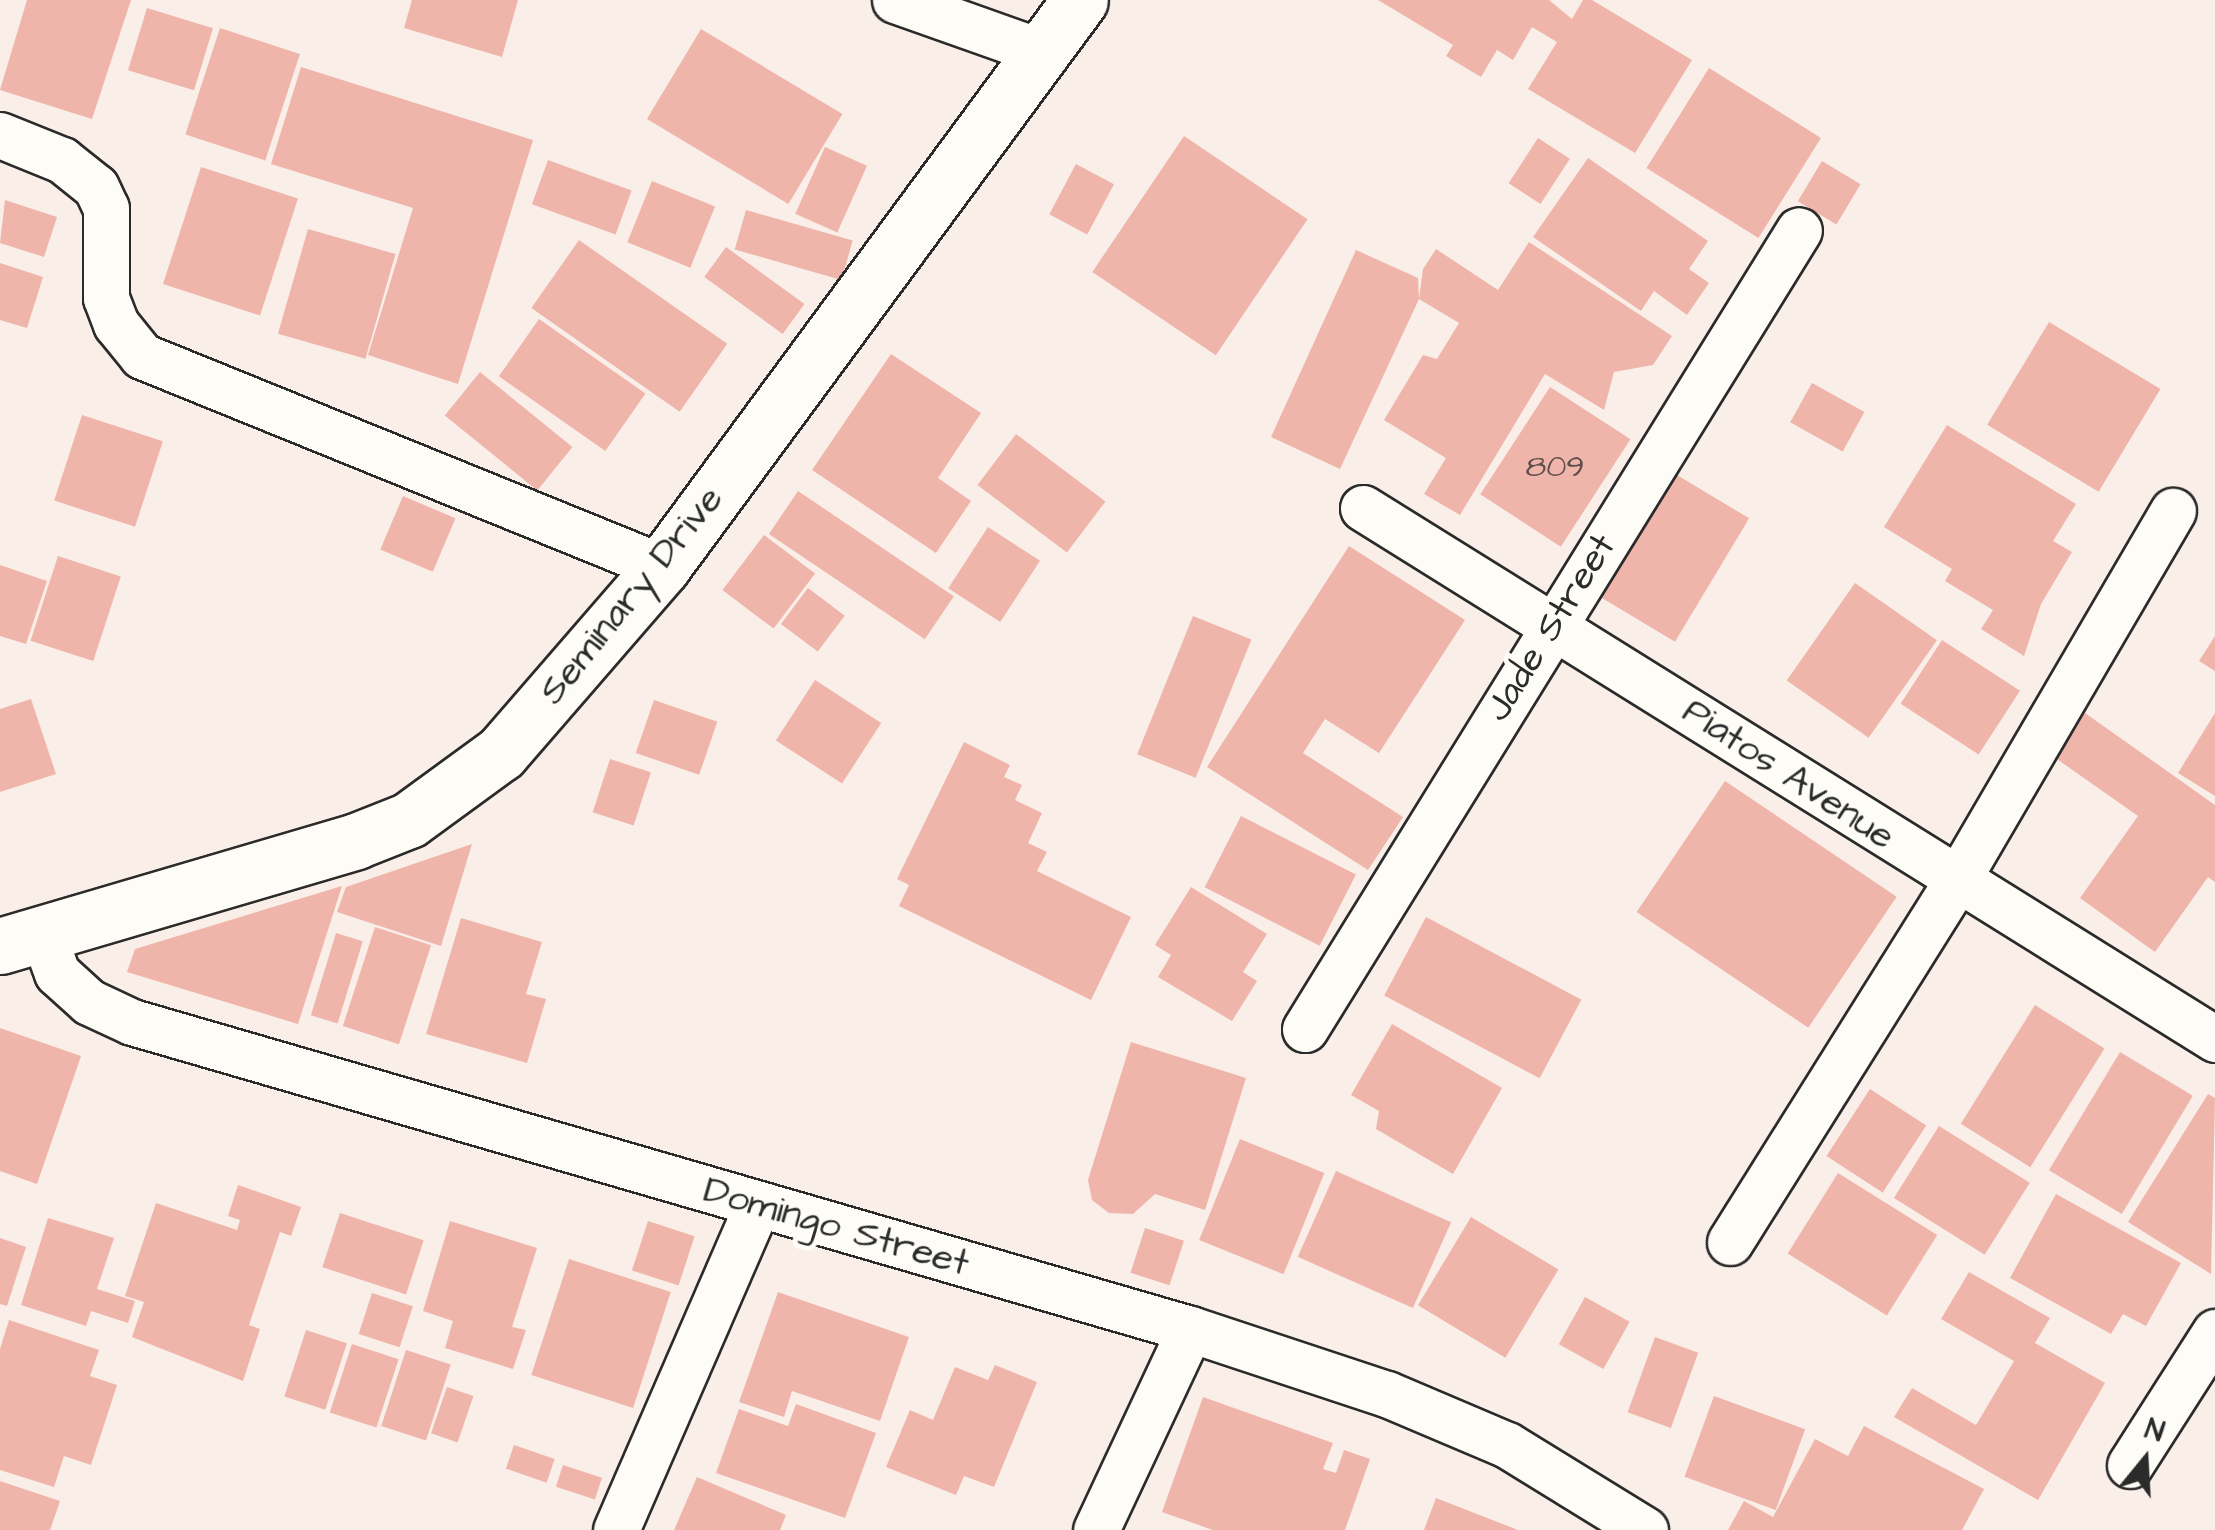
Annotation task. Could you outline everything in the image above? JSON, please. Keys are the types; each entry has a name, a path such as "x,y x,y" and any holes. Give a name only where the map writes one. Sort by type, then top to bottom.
{"street":[{"path":"895,0 1042,52"},
{"name":"Seminary Drive","path":"21,939 409,820 501,753 662,567 1080,0"},
{"path":"0,135 62,160 96,187 106,208 106,298 116,324 142,356 662,567"},
{"name":"Jade Street","path":"1305,1028 1799,230"},
{"name":"Piatos Avenue","path":"1363,508 1956,882 2215,1040"},
{"path":"1730,1242 1956,882 2173,511"},
{"name":"Domingo Street","path":"21,939 89,1002 132,1022 757,1206 1190,1328 1387,1394 1506,1445 1628,1525"},
{"path":"616,1530 757,1206"},
{"path":"1096,1530 1190,1328"},
{"path":"2130,1465 2215,1332"}],"building":[{"path":"27,0 131,0 92,119 0,90"},
{"path":"412,0 518,0 502,57 404,28"},
{"path":"1378,0 1549,0 1572,19 1583,0 1592,0 1692,60 1635,153 1528,89 1557,42 1532,27 1513,60 1497,50 1481,77 1446,56 1453,45"},
{"path":"147,8 213,28 194,90 128,70"},
{"path":"220,28 300,54 265,160 185,135"},
{"path":"701,29 842,114 788,204 647,119"},
{"path":"301,67 533,140 458,384 368,355 413,208 271,164"},
{"path":"1709,68 1821,138 1758,238 1646,168"},
{"path":"1184,136 1308,219 1216,355 1092,272"},
{"path":"1538,138 1570,159 1540,204 1509,183"},
{"path":"825,147 867,166 837,232 795,214"},
{"path":"1588,158 1708,241 1689,269 1709,283 1687,315 1654,291 1641,311 1533,237"},
{"path":"548,160 632,190 616,235 532,204"},
{"path":"1822,161 1861,184 1836,224 1798,201"},
{"path":"1076,164 1114,184 1087,235 1049,214"},
{"path":"201,167 298,199 260,315 163,284"},
{"path":"652,181 715,206 690,268 627,242"},
{"path":"5,200 57,217 44,257 0,243"},
{"path":"746,210 853,241 841,280 735,249"},
{"path":"308,229 395,254 365,359 278,334"},
{"path":"579,240 727,344 680,412 531,308"},
{"path":"1529,242 1672,336 1653,365 1614,372 1604,410 1545,374 1460,515 1424,494 1446,458 1384,420 1423,355 1437,359 1459,323 1419,299 1423,269 1436,249 1498,290"},
{"path":"726,247 804,304 783,334 704,277"},
{"path":"1356,250 1418,278 1419,299 1340,469 1271,437"},
{"path":"0,263 43,277 27,328 0,320"},
{"path":"539,319 645,394 605,451 499,376"},
{"path":"2049,322 2160,389 2099,492 1987,425"},
{"path":"891,354 981,413 938,478 971,501 936,553 812,470"},
{"path":"480,372 572,447 537,490 445,416"},
{"path":"1812,383 1864,412 1843,451 1790,422"},
{"path":"1550,387 1631,439 1561,547 1480,494"},
{"path":"82,415 163,441 135,527 54,501"},
{"path":"1947,425 2076,504 2053,541 2072,552 2041,604 2024,656 1981,629 1993,610 1945,581 1952,569 1884,527"},
{"path":"1016,434 1105,501 1067,553 977,485"},
{"path":"1672,472 1749,518 1675,642 1598,595"},
{"path":"798,491 954,596 925,639 769,534"},
{"path":"403,496 455,518 433,572 380,549"},
{"path":"988,527 1040,561 1000,622 948,588"},
{"path":"764,535 815,574 774,629 722,590"},
{"path":"1349,546 1465,620 1379,753 1325,719 1303,753 1403,817 1368,870 1207,767"},
{"path":"58,556 121,576 93,661 30,641"},
{"path":"0,565 47,581 26,644 0,636"},
{"path":"1855,583 1937,640 1869,738 1787,680"},
{"path":"808,588 845,616 818,652 781,624"},
{"path":"1193,616 1251,640 1196,778 1137,754"},
{"path":"2215,636 2215,671 2199,661"},
{"path":"1942,640 2020,691 1979,754 1901,704"},
{"path":"815,680 881,723 842,783 776,740"},
{"path":"31,699 56,774 0,792 0,709"},
{"path":"654,700 717,722 699,775 636,753"},
{"path":"2085,713 2215,805 2215,882 2208,877 2155,952 2080,898 2138,816 2054,757"},
{"path":"2215,713 2215,796 2178,773"},
{"path":"964,742 1010,765 1004,777 1022,785 1015,800 1042,813 1028,843 1047,852 1037,871 1131,917 1091,1000 899,906 909,885 897,879"},
{"path":"610,759 651,772 634,826 593,812"},
{"path":"1725,781 1897,897 1808,1028 1637,912"},
{"path":"1241,816 1356,875 1320,946 1205,887"},
{"path":"472,844 441,946 337,912 346,887"},
{"path":"342,886 298,1024 127,972 135,949"},
{"path":"1191,887 1267,934 1243,972 1257,981 1232,1021 1158,977 1171,955 1155,945"},
{"path":"1426,917 1581,1000 1540,1078 1384,996"},
{"path":"461,918 542,942 526,994 546,999 527,1063 426,1034"},
{"path":"375,927 431,945 399,1044 343,1026"},
{"path":"336,933 363,941 338,1023 311,1015"},
{"path":"2035,1005 2105,1048 2030,1167 1961,1124"},
{"path":"1392,1024 1502,1088 1453,1174 1376,1129 1379,1111 1351,1095"},
{"path":"0,1028 81,1056 37,1184 0,1171"},
{"path":"1131,1042 1246,1078 1205,1210 1155,1194 1133,1214 1109,1213 1092,1200 1088,1180"},
{"path":"2120,1052 2193,1096 2122,1214 2049,1170"},
{"path":"1870,1089 1926,1125 1883,1193 1826,1156"},
{"path":"2208,1094 2215,1098 2211,1274 2128,1222"},
{"path":"1939,1126 2030,1183 1985,1255 1894,1198"},
{"path":"1240,1139 1324,1173 1284,1274 1199,1240"},
{"path":"1336,1171 1451,1222 1413,1308 1298,1257"},
{"path":"1838,1173 1937,1235 1887,1316 1788,1254"},
{"path":"238,1185 301,1207 291,1236 280,1232 249,1325 260,1329 243,1381 132,1337 144,1302 125,1296 156,1203 237,1230 240,1220 228,1216"},
{"path":"2056,1194 2181,1263 2146,1326 2123,1314 2111,1334 2010,1278"},
{"path":"340,1213 424,1240 406,1294 322,1267"},
{"path":"1471,1217 1558,1270 1505,1358 1418,1305"},
{"path":"48,1218 114,1238 97,1289 135,1301 128,1323 91,1311 86,1326 21,1305"},
{"path":"450,1221 537,1248 512,1327 526,1330 513,1369 445,1348 453,1321 423,1311"},
{"path":"648,1221 695,1236 679,1286 632,1270"},
{"path":"1145,1228 1184,1241 1169,1285 1130,1273"},
{"path":"0,1238 26,1247 7,1306 0,1304"},
{"path":"569,1259 671,1292 633,1408 531,1375"},
{"path":"1969,1272 2050,1318 2035,1343 2105,1383 2038,1500 1894,1417 1912,1388 1976,1425 2014,1361 1941,1319"},
{"path":"778,1292 909,1337 880,1421 792,1391 784,1417 739,1402"},
{"path":"372,1293 413,1306 400,1347 359,1334"},
{"path":"1585,1297 1630,1322 1603,1369 1559,1344"},
{"path":"9,1320 99,1350 90,1376 117,1385 91,1465 64,1456 54,1487 0,1470 0,1349"},
{"path":"306,1330 347,1343 325,1410 284,1397"},
{"path":"1655,1337 1698,1353 1671,1428 1628,1412"},
{"path":"352,1344 399,1359 376,1428 330,1412"},
{"path":"406,1350 451,1365 426,1441 381,1426"},
{"path":"995,1365 1037,1382 994,1487 964,1476 956,1495 886,1467 910,1410 933,1420 955,1367 988,1380"},
{"path":"447,1387 473,1396 458,1442 431,1433"},
{"path":"1714,1396 1805,1429 1776,1510 1685,1477"},
{"path":"1203,1397 1333,1443 1323,1469 1336,1473 1344,1450 1370,1459 1345,1530 1213,1530 1162,1512"},
{"path":"796,1404 876,1433 845,1518 716,1473 739,1409 788,1426"},
{"path":"1864,1426 1984,1489 1962,1530 1728,1530 1744,1501 1773,1517 1815,1439 1848,1456"},
{"path":"514,1445 555,1459 547,1483 506,1469"},
{"path":"563,1465 602,1478 595,1500 556,1487"},
{"path":"697,1477 786,1515 780,1530 674,1530"},
{"path":"0,1481 60,1501 50,1530 0,1530"},
{"path":"1436,1498 1518,1530 1424,1530"}]}
